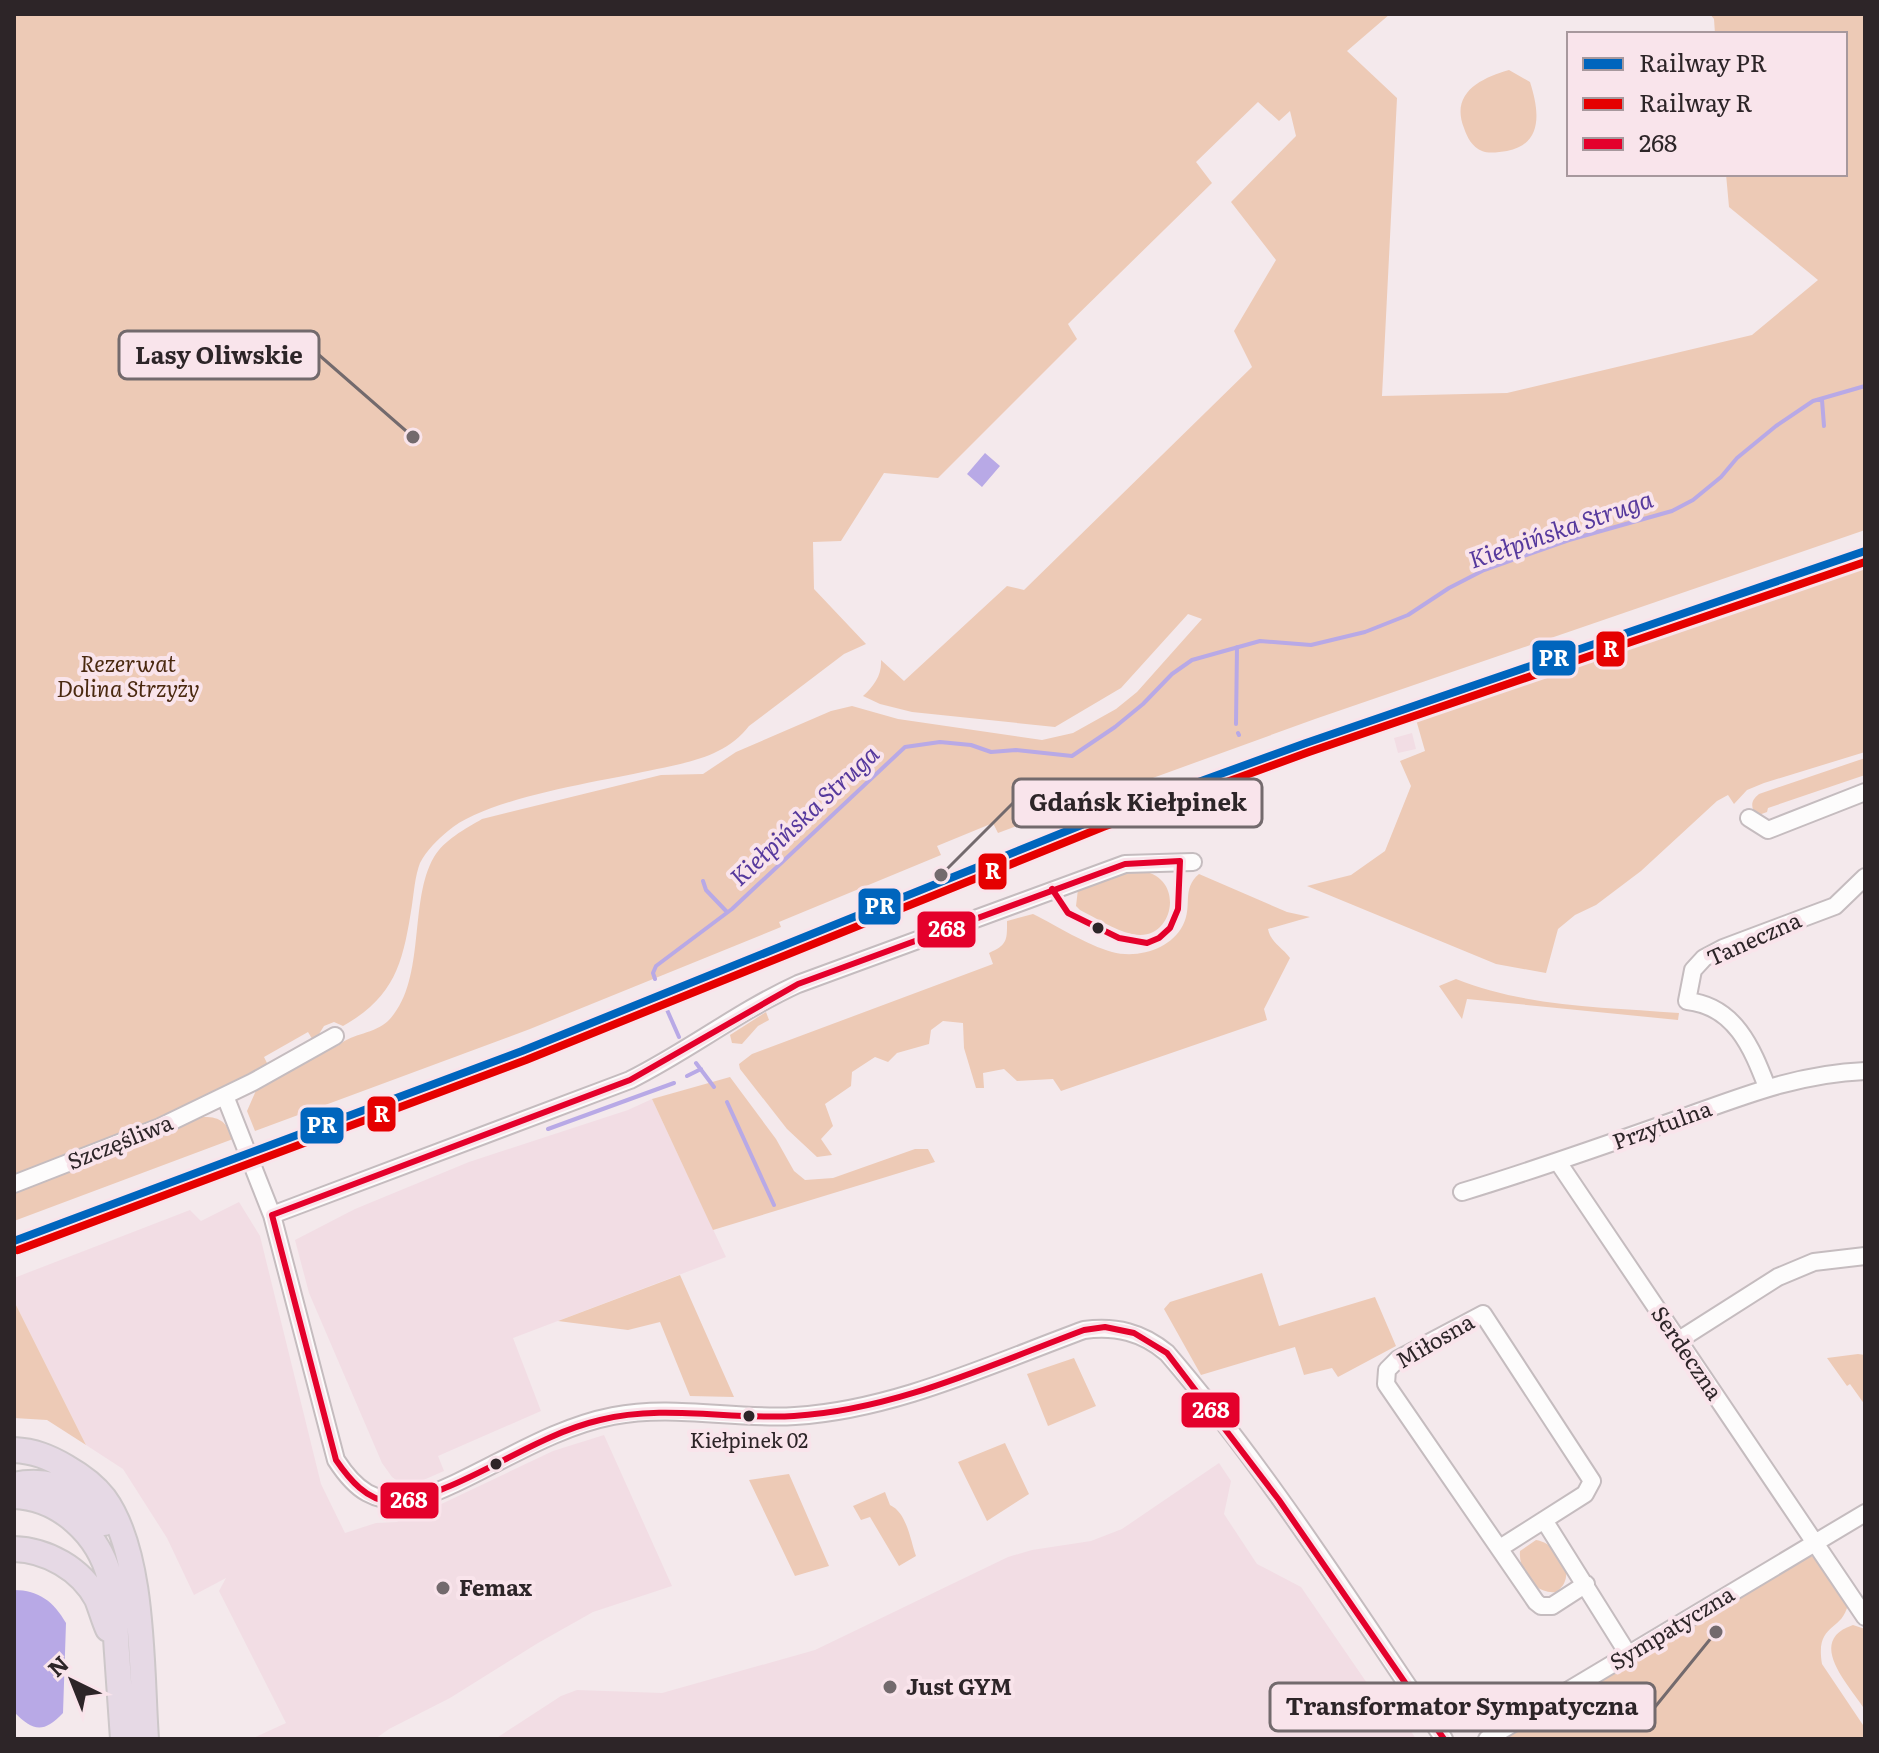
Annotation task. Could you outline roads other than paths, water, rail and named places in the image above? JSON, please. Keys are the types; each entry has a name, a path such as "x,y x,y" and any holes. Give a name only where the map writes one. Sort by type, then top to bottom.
{"highway":[{"path":"14,1450 51,1458 93,1486 115,1518 131,1565 138,1616 146,1739"},
{"path":"14,1485 49,1483 63,1487 84,1500 101,1518 122,1557 131,1565"},
{"path":"14,1496 33,1497 57,1508 84,1529 96,1545 110,1578 123,1739"},
{"path":"14,1549 29,1550 56,1559 86,1582 116,1641"}],"street":[{"path":"1749,818 1768,830 1865,792"},
{"path":"272,1215 630,1080 669,1061 756,1004 798,984 1125,864 1186,861"},
{"name":"Taneczna","path":"1767,1087 1748,1041 1740,1030 1716,1011 1687,1001 1693,970 1704,958 1723,948 1835,906 1865,877"},
{"name":"Szczęśliwa","path":"14,1184 127,1141 225,1096 335,1036"},
{"name":"Przytulna","path":"1462,1192 1558,1162 1767,1087 1805,1077 1865,1071"},
{"path":"225,1096 272,1215 336,1460 348,1478 366,1494 392,1502 423,1497 546,1438 612,1416 675,1412 796,1417 846,1410 904,1396 1084,1330 1105,1327 1134,1333 1167,1353 1249,1458 1444,1739"},
{"name":"Serdeczna","path":"1558,1162 1816,1543"},
{"path":"1679,1340 1778,1277 1814,1262 1865,1256"},
{"name":"Miłosna","path":"1500,1548 1589,1490 1592,1481 1483,1314 1398,1359 1387,1370 1386,1384 1500,1548 1541,1606 1552,1606 1586,1584"},
{"name":"Sympatyczna","path":"1487,1739 1865,1513"},
{"path":"1544,1520 1628,1654"},
{"path":"1816,1543 1865,1617"}],"waterway":[{"name":"Kiełpińska Struga","path":"655,979 653,973 656,966 732,909 905,747 940,742 971,745 991,752 1016,750 1072,756 1115,727 1172,674 1192,660 1260,641 1311,645 1365,632 1408,615 1484,570 1569,540 1672,511 1693,500 1721,477 1737,458 1813,401 1865,386"},
{"path":"1822,400 1824,426"},
{"path":"1236,724 1237,647"},
{"path":"703,881 706,890 727,912"},
{"path":"664,1003 679,1037"},
{"path":"696,1063 714,1087"},
{"path":"687,1076 701,1069"},
{"path":"548,1129 674,1083"},
{"path":"727,1102 774,1205"}],"rail line":[{"name":"PR","path":"14,1241 522,1051 1099,818 1306,743 1865,551"},
{"name":"R","path":"18,1250 526,1060 1103,827 1309,752 1865,562"}],"place":[{"name":"Lasy Oliwskie","path":"413,437"},
{"name":"Gdańsk Kiełpinek","path":"941,875"},
{"name":"Kiełpinek 02","path":"749,1416"},
{"name":"Femax","path":"443,1588"},
{"name":"Transformator Sympatyczna","path":"1716,1632"},
{"name":"Just GYM","path":"890,1687"}],"park label":[{"name":"Rezerwat Dolina Strzyży","path":"128,676"}]}
